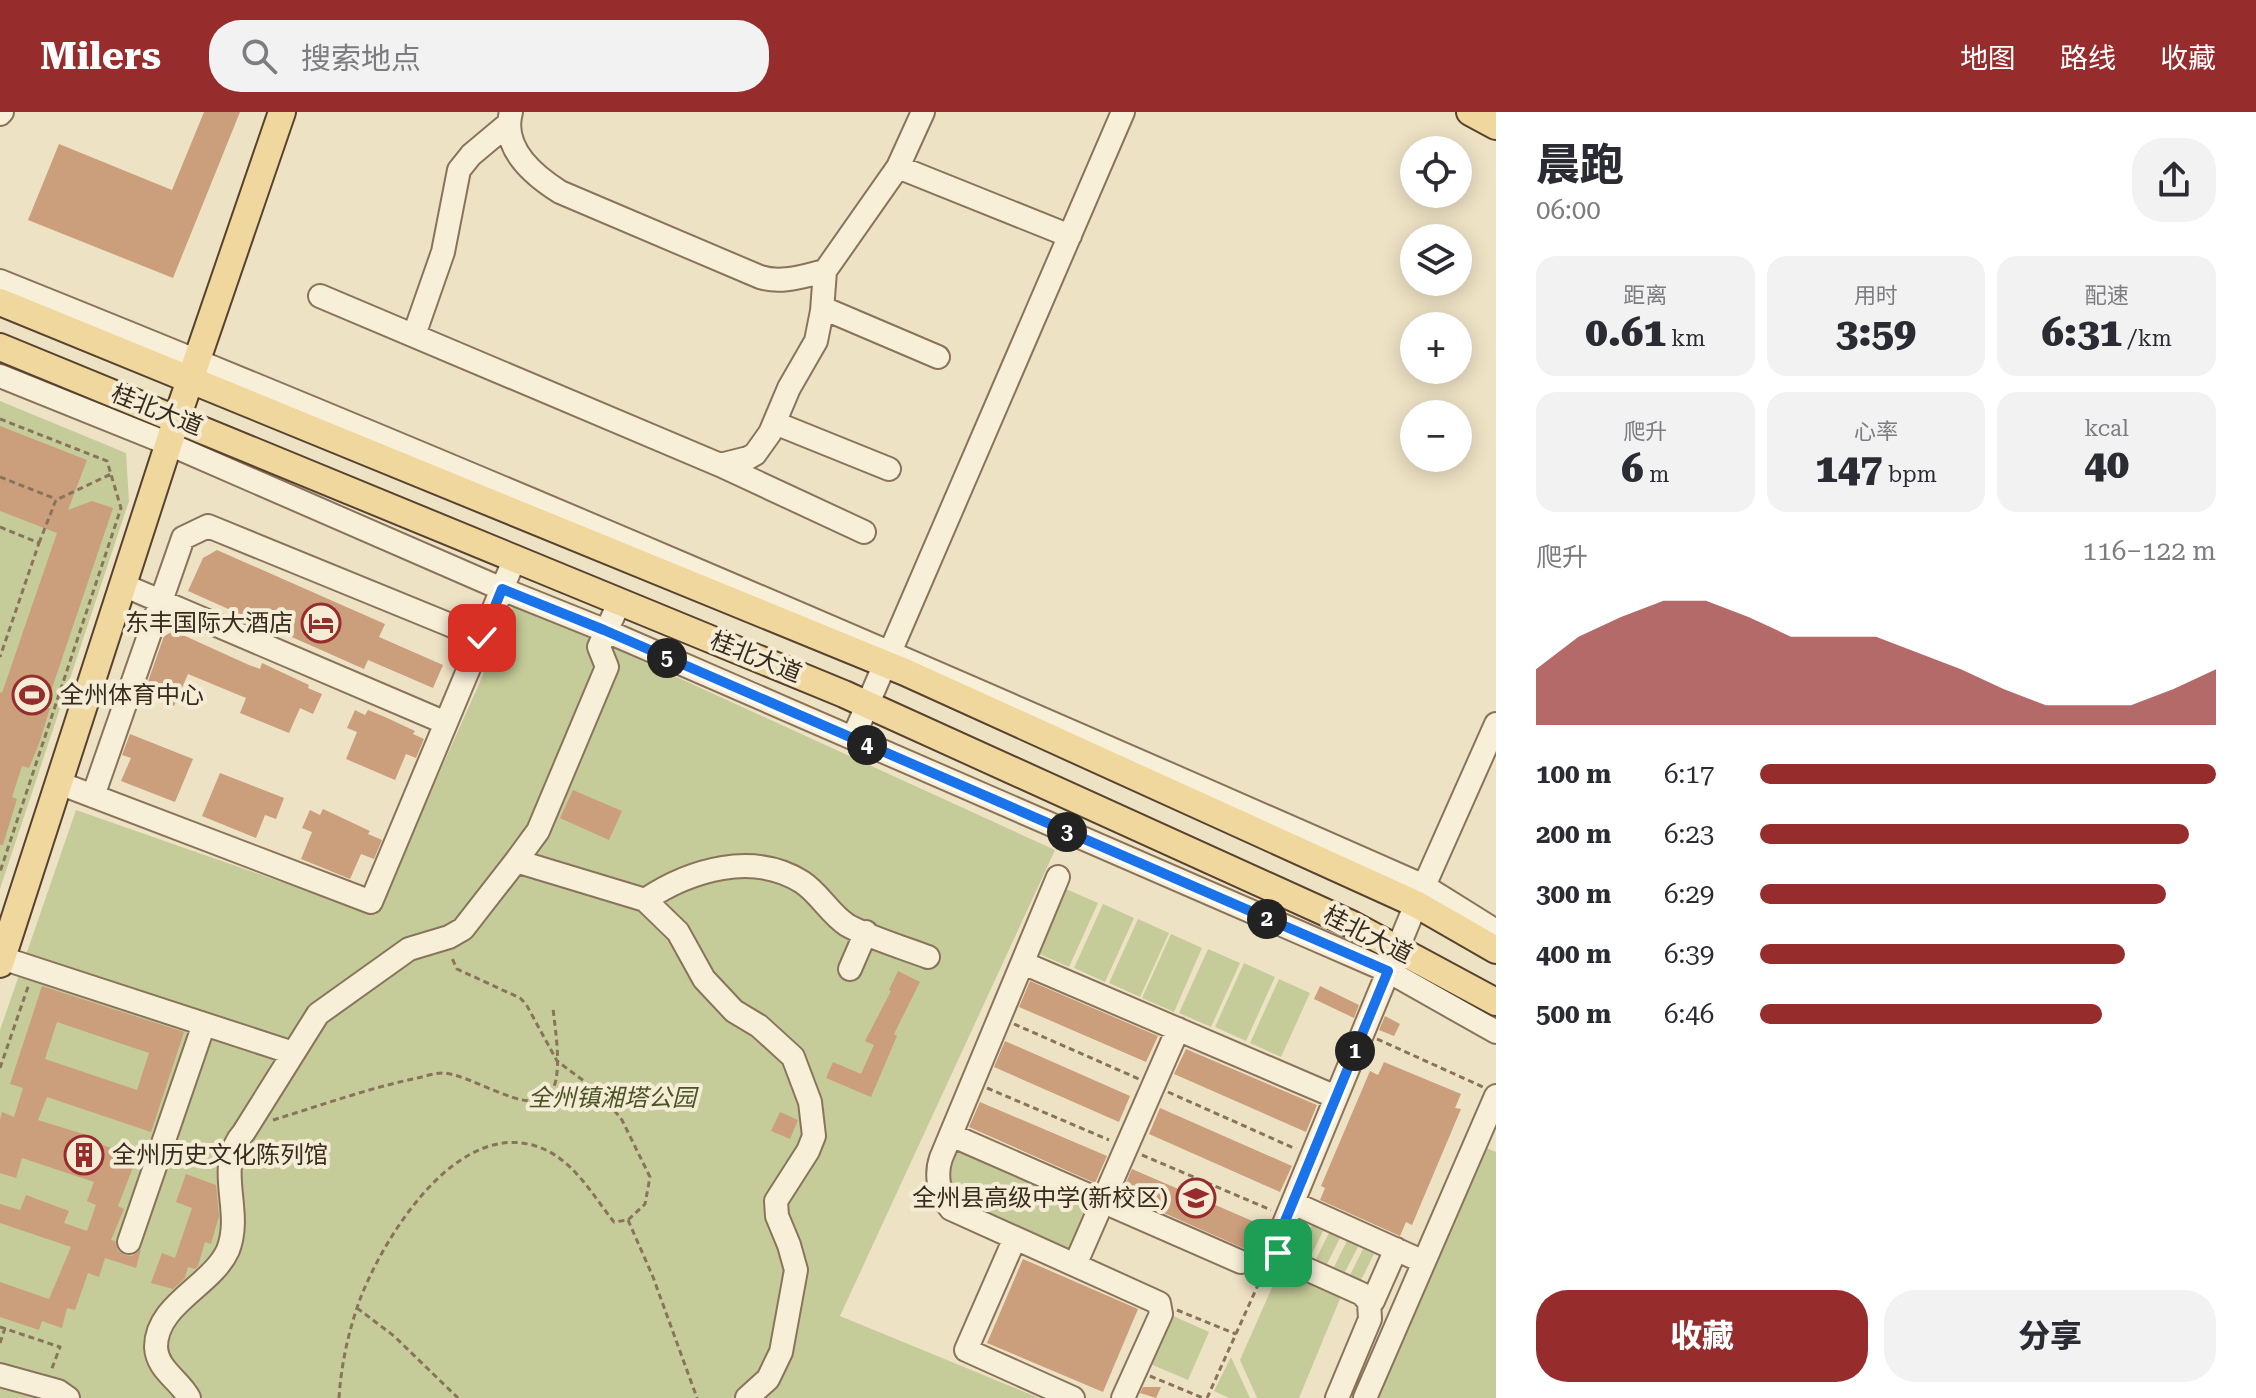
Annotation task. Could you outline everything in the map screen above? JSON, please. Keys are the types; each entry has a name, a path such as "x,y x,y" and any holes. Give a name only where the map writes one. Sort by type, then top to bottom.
{"main road":[{"path":"1,961 177,418 282,112"},
{"path":"1470,112 1496,126"},
{"name":"桂北大道","path":"0,302 194,369 889,658 1420,895 1496,950"},
{"name":"桂北大道","path":"0,347 868,705 1351,924 1393,960 1496,1002"}],"street":[{"path":"720,465 739,462 755,454 775,423 789,388 814,347 823,308 825,271 898,167 923,112"},
{"path":"853,738 1123,112"},
{"path":"510,118 515,147 531,173 560,192 768,279 791,279 825,271"},
{"path":"414,335 443,252 459,170 510,118"},
{"path":"898,167 1070,236"},
{"path":"0,281 194,369"},
{"path":"320,296 720,465 864,532"},
{"path":"823,308 938,357"},
{"path":"0,376 169,444 853,738 1393,960 1496,1032"},
{"path":"775,423 889,469"},
{"path":"93,796 183,538 208,526 482,638"},
{"path":"59,783 371,902 515,558"},
{"path":"123,585 446,723"},
{"path":"189,1398 160,1362 156,1344 174,1308 210,1275 226,1254 233,1204 229,1170 231,1150 318,1014 409,949 449,937 463,929 538,831 607,667 599,647 620,601"},
{"path":"1402,1313 1282,1258 1276,1243 1420,895 1496,724"},
{"path":"516,861 645,900 678,932 704,979 724,1001 759,1026 793,1057 813,1114 814,1131 811,1143 776,1201 777,1216 796,1270 781,1352 768,1379 747,1398"},
{"path":"645,900 681,880 706,872 744,866 763,867 805,884 846,924 928,957"},
{"path":"1058,877 938,1166 940,1190 951,1209 1159,1303 1161,1314 1123,1398"},
{"path":"1420,895 1496,931"},
{"path":"850,969 866,932"},
{"path":"1,961 293,1053"},
{"path":"1023,963 1336,1097"},
{"path":"129,1242 204,1024"},
{"path":"1075,1265 1178,1029"},
{"path":"1365,1398 1424,1262 1489,1091"},
{"path":"951,1135 1241,1262"},
{"path":"1293,1203 1424,1262"},
{"path":"1015,1238 966,1350 1073,1398"},
{"path":"1337,1398 1370,1319 1370,1300 1396,1249"},
{"path":"0,1375 58,1391 68,1398"}],"path":[{"path":"0,419 107,461 121,508 0,872"},
{"path":"0,657 56,500 111,474"},
{"path":"0,477 56,500"},
{"path":"0,527 39,543"},
{"path":"339,1398 343,1361 357,1308 391,1236 411,1206 438,1178 471,1152 520,1144 546,1150 571,1166 614,1222 628,1220 645,1204 650,1177 622,1120 600,1093 557,1061 520,998 457,969 452,960 449,937"},
{"path":"0,1068 34,969"},
{"path":"246,1128 392,1083 442,1073 465,1076 491,1090 534,1102 544,1100 552,1092 557,1061 553,1008"},
{"path":"1363,1033 1489,1091"},
{"path":"628,1220 653,1277 697,1398"},
{"path":"1136,1370 1205,1398 1276,1243"},
{"path":"1159,1303 1236,1334"},
{"path":"357,1308 394,1336 458,1398"},
{"path":"0,1343 2,1327 60,1347 45,1388"}],"green space":[{"name":"全州体育中心","path":"0,401 126,453 129,501 0,889"},
{"name":"全州镇湘塔公园","path":"515,603 1055,850 840,1316 1039,1398 0,1398 0,1030 76,810 376,915"},
{"path":"1066,889 1098,903 1069,967 1037,953"},
{"path":"1103,904 1134,918 1105,982 1074,968"},
{"path":"1138,919 1169,933 1140,997 1109,983"},
{"path":"1171,934 1202,948 1174,1012 1142,998"},
{"path":"1208,949 1240,963 1211,1027 1179,1013"},
{"path":"1244,963 1275,977 1246,1041 1215,1027"},
{"path":"1279,979 1310,993 1281,1057 1250,1043"},
{"path":"1486,1148 1496,1152 1496,1398 1377,1398"},
{"path":"958,1149 1093,1204 1070,1252 957,1202 948,1173 952,1152"},
{"path":"1312,1225 1323,1231 1311,1256 1299,1251"},
{"path":"1329,1233 1340,1238 1327,1264 1316,1259"},
{"path":"1347,1241 1358,1247 1345,1272 1334,1267"},
{"path":"1363,1249 1374,1254 1361,1280 1350,1275"},
{"path":"1281,1267 1342,1294 1299,1398 1257,1398 1240,1360"},
{"path":"1169,1314 1209,1332 1188,1380 1148,1363"},
{"path":"1231,1357 1250,1398 1229,1398 1214,1391"}],"building":[{"path":"204,112 240,112 173,278 28,220 59,144 172,190"},
{"path":"0,426 87,460 68,510 92,501 113,508 48,700 46,707 50,708 39,744 29,768 22,766 12,797 17,799 3,845 0,845 0,692 57,533 0,511"},
{"path":"217,550 385,624 379,637 443,665 433,688 368,660 364,669 188,591 203,558"},
{"path":"174,631 249,665 260,669 262,663 309,685 308,688 322,694 313,714 300,708 289,733 240,713 246,698 188,674 174,706 144,693 164,636"},
{"path":"355,710 365,715 368,710 385,717 415,731 413,734 424,739 416,758 406,754 395,780 346,759 357,732 347,728"},
{"path":"130,734 193,759 175,802 121,781 131,758 122,755"},
{"path":"220,773 284,798 276,819 265,815 256,838 202,816"},
{"path":"573,790 622,811 609,840 560,818"},
{"path":"323,809 382,840 374,859 361,854 350,879 301,859 312,832 302,828 310,810 320,815"},
{"path":"898,971 920,982 894,1034 897,1036 871,1097 826,1078 833,1062 861,1074 874,1045 865,1041"},
{"path":"1030,981 1158,1036 1146,1062 1019,1007"},
{"name":"全州历史文化陈列馆","path":"42,986 184,1032 151,1132 47,1097 38,1120 96,1138 94,1142 137,1157 118,1206 124,1209 111,1240 125,1255 132,1256 141,1249 136,1268 105,1258 99,1277 88,1273 75,1310 67,1308 62,1328 42,1321 39,1330 0,1317 0,1282 49,1299 71,1247 0,1223 0,1204 20,1210 26,1195 69,1211 64,1223 87,1231 96,1205 87,1201 94,1182 22,1158 16,1178 0,1173 2,1112 14,1117 23,1088 10,1084","holes":["57,1022 149,1053 137,1090 45,1059"]},
{"path":"1320,986 1359,1005 1354,1018 1314,999"},
{"path":"1385,1016 1400,1024 1394,1036 1379,1030"},
{"path":"1005,1041 1130,1096 1119,1122 994,1067"},
{"path":"1186,1049 1317,1105 1306,1132 1174,1074"},
{"path":"1384,1062 1461,1094 1455,1108 1461,1109 1412,1225 1406,1222 1400,1236 1320,1200 1325,1188 1321,1186 1370,1071 1378,1075"},
{"path":"980,1102 1107,1156 1095,1183 969,1127"},
{"path":"1160,1108 1292,1166 1280,1192 1149,1134"},
{"path":"780,1112 798,1120 790,1139 771,1131"},
{"path":"1132,1169 1264,1226 1252,1252 1121,1194"},
{"path":"186,1174 216,1185 219,1216 211,1244 205,1242 198,1266 195,1269 188,1267 185,1278 173,1289 151,1283 162,1253 175,1258 192,1208 176,1202"},
{"path":"1023,1259 1138,1309 1103,1392 987,1343"},
{"path":"1143,1387 1161,1387 1156,1398 1140,1393"}],"place":[{"name":"东丰国际大酒店","path":"321,623"},
{"name":"全州体育中心","path":"32,695"},
{"name":"全州历史文化陈列馆","path":"84,1155"},
{"name":"全州县高级中学(新校区)","path":"1196,1198"}],"route":[{"path":"482,638 502,589 604,630 1388,971 1276,1243 1278,1253"}]}
